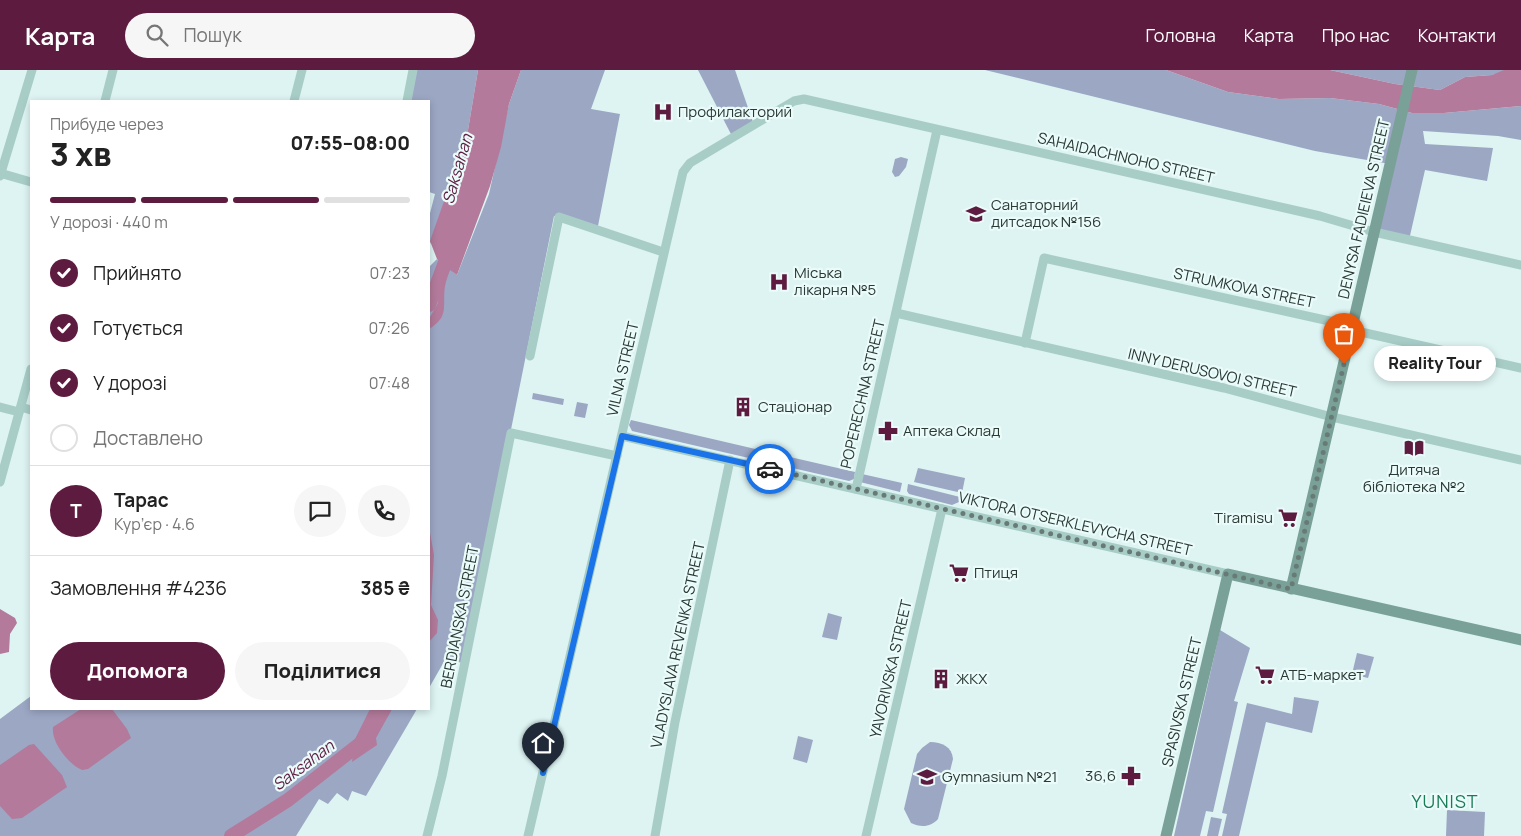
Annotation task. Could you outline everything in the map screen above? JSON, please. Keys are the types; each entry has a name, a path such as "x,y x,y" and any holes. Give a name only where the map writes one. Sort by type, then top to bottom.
{"street":[{"path":"30,182 0,174 32,70"},
{"path":"105,100 113,70"},
{"path":"294,100 302,70"},
{"path":"407,100 414,70"},
{"name":"DENYSA FADIEIEVA STREET","path":"1291,589 1412,70"},
{"name":"SAHAIDACHNOHO STREET","path":"733,138 794,101 804,99 1320,216 1374,232 1521,265"},
{"name":"POPERECHNA STREET","path":"856,489 937,130"},
{"name":"VILNA STREET","path":"528,836 663,252 686,166 733,138"},
{"path":"530,356 559,217 663,252"},
{"name":"STRUMKOVA STREET","path":"1025,343 1044,258 1334,322 1352,330 1521,368"},
{"name":"INNY DERUSOVOI STREET","path":"896,313 1224,388 1332,417 1521,460"},
{"path":"0,482 30,373"},
{"path":"0,407 30,410"},
{"name":"BERDIANSKA STREET","path":"426,836 442,776 512,433 617,456"},
{"name":"VIKTORA OTSERKLEVYCHA STREET","path":"622,436 1521,640"},
{"name":"VLADYSLAVA REVENKA STREET","path":"655,836 675,722 730,460"},
{"name":"YAVORIVSKA STREET","path":"866,836 942,509"},
{"name":"SPASIVSKA STREET","path":"1166,836 1228,574"}],"shaded area":[{"path":"413,70 478,70 467,136 430,244 430,213 435,194 430,192 430,100 407,100"},
{"path":"521,70 605,70 591,109 620,114 597,231 554,216 464,663 445,660 430,686 430,266 437,259 457,275 489,194 509,104"},
{"path":"698,70 735,70 754,125 733,138"},
{"path":"985,70 1166,70 1228,92 1279,99 1330,98 1379,104 1412,113 1444,113 1521,106 1521,140 1498,136 1423,131 1425,144 1493,148 1487,181 1425,170 1409,240 1374,232 1390,164 1315,151"},
{"path":"1330,70 1513,70 1492,75 1465,77 1440,90 1395,84"},
{"path":"901,157 908,159 906,167 899,176 895,177 892,172 895,159"},
{"path":"533,393 564,399 563,405 532,399"},
{"path":"577,402 588,404 585,418 574,416"},
{"path":"631,420 855,472 854,479 849,481 632,431 629,425"},
{"path":"918,468 965,478 962,493 914,482"},
{"path":"862,474 902,483 900,492 860,482"},
{"path":"908,484 960,497 959,502 952,505 909,494 907,491"},
{"path":"828,613 842,617 837,640 822,637"},
{"path":"1220,630 1250,648 1234,701 1238,702 1213,812 1206,811 1200,836 1174,836"},
{"path":"1357,653 1374,657 1368,678 1352,674"},
{"path":"30,697 30,710 416,710 366,796 352,791 348,801 337,793 328,804 319,799 296,836 0,836 0,719"},
{"path":"1294,697 1319,701 1312,733 1266,722 1239,836 1222,836 1227,814 1222,813 1247,703 1292,714"},
{"path":"798,736 813,740 807,763 793,759"},
{"path":"930,742 946,746 951,751 953,759 938,819 932,824 918,826 911,823 904,809 917,754"},
{"path":"1447,810 1485,812 1484,836 1446,836"},
{"path":"1211,817 1222,819 1218,836 1207,836"}],"water":[{"path":"478,70 521,70 509,104 501,147 490,186 457,275 450,270 445,286 444,310 440,320 430,328 430,317 438,303 441,262 437,259 430,241 467,136"},
{"path":"1166,70 1330,70 1395,84 1440,90 1465,77 1492,75 1504,70 1521,70 1521,106 1444,113 1412,113 1379,104 1330,98 1279,99 1228,92"},
{"path":"430,533 434,555 431,605 438,620 437,633 430,641"},
{"path":"0,609 15,618 17,623 10,634 9,652 0,654"},
{"path":"79,710 113,710 127,729 131,738 88,769 82,770 71,763 61,752 53,733 53,727"},
{"path":"370,710 391,710 376,738 377,745 352,762 355,739"},
{"path":"34,744 62,775 67,787 22,818 12,819 0,806 0,765 29,745"}],"waterway":[{"name":"Saksahan","path":"430,302 447,257"},
{"name":"Saksahan","path":"231,836 288,800 366,739 383,710"}],"way so far":[{"path":"770,469 1291,589 1344,364"}],"place":[{"name":"Профилакторий","path":"663,112"},
{"name":"Санаторний дитсадок №156","path":"976,214"},
{"name":"Міська лікарня №5","path":"779,282"},
{"name":"Reality Tour","path":"1344,364"},
{"name":"Стаціонар","path":"743,407"},
{"name":"Аптека Склад","path":"888,431"},
{"name":"Дитяча бібліотека №2","path":"1414,448"},
{"name":"Tiramisu","path":"1288,518"},
{"name":"Птиця","path":"959,573"},
{"name":"АТБ-маркет","path":"1265,675"},
{"name":"ЖКХ","path":"941,679"},
{"name":"36,6","path":"1131,776"},
{"name":"Gymnasium №21","path":"927,777"}],"district":[{"name":"YUNIST","path":"1445,802"}],"route":[{"path":"543,773 622,436 770,469"}]}
